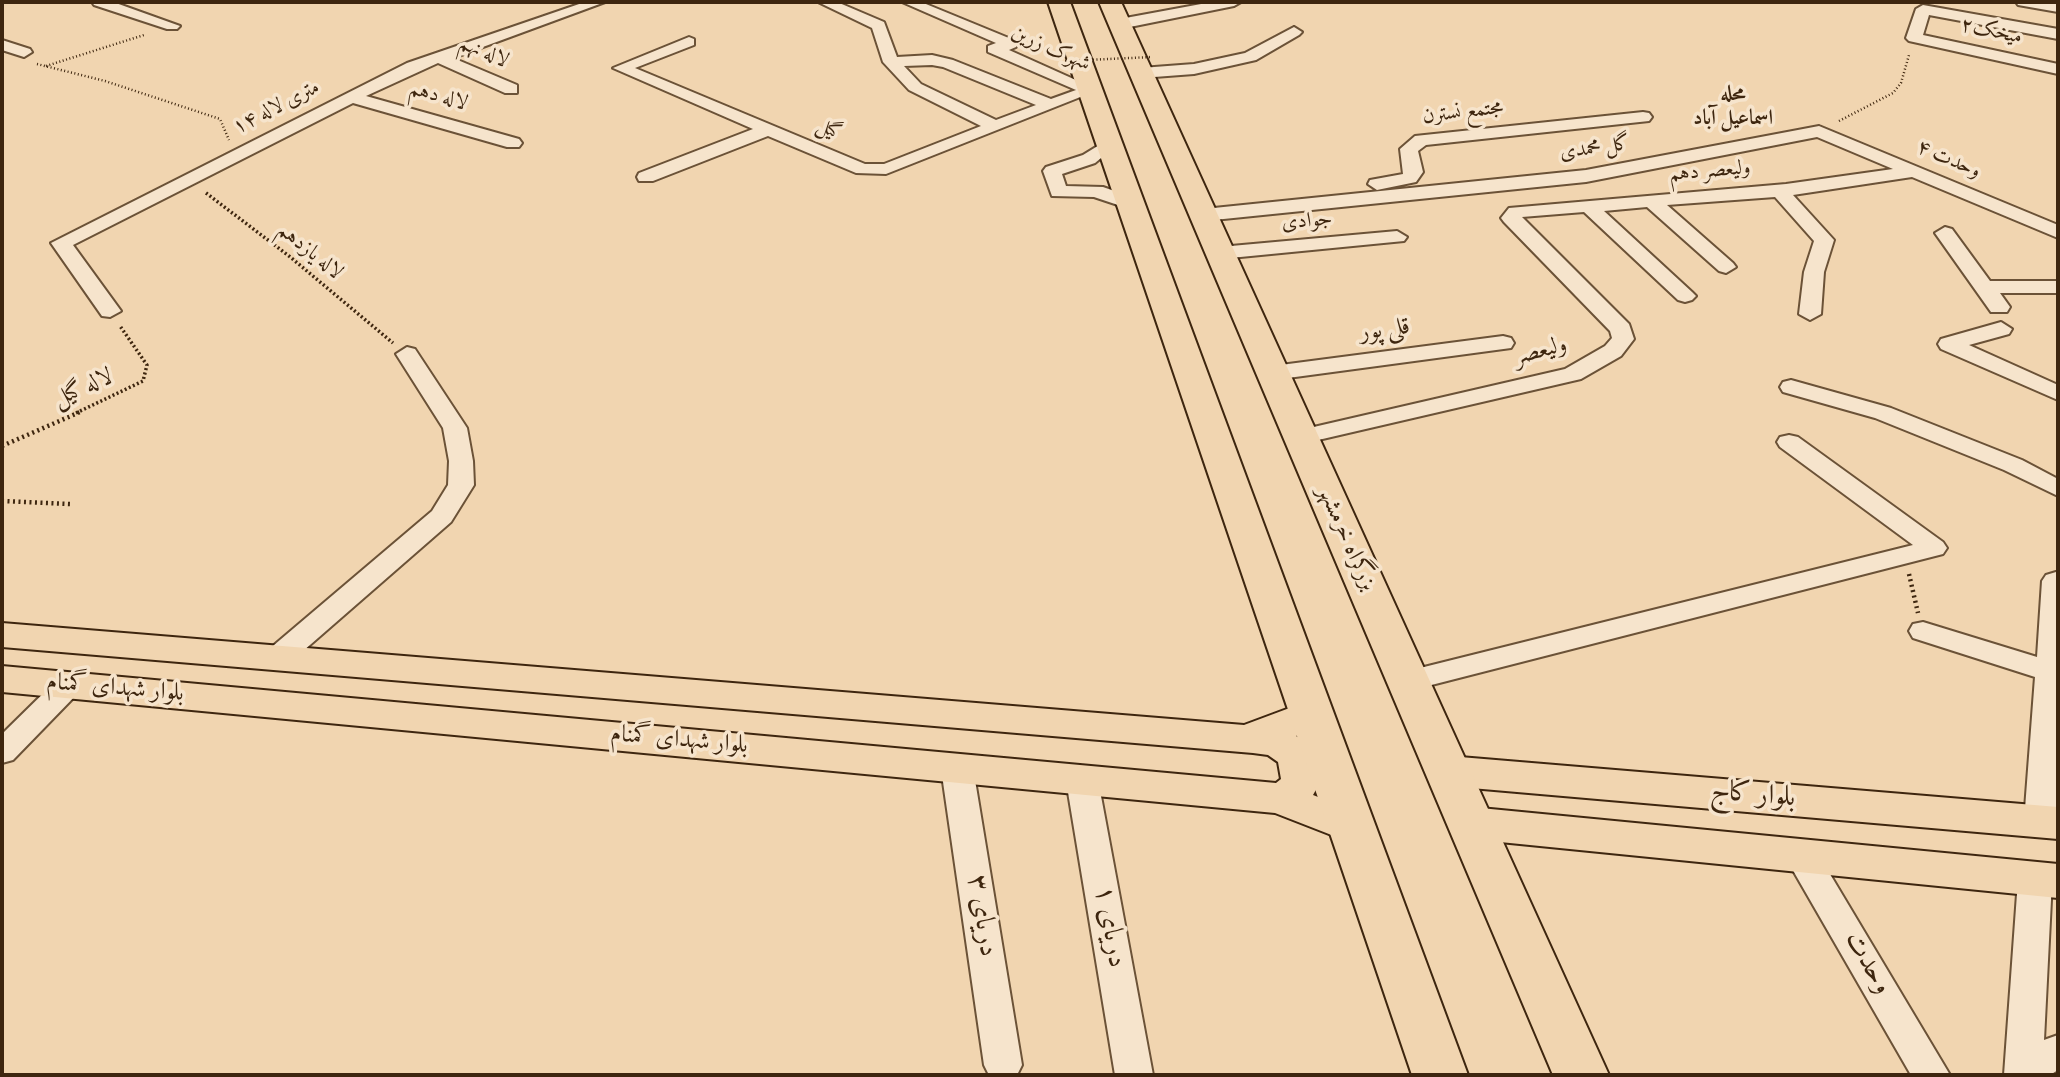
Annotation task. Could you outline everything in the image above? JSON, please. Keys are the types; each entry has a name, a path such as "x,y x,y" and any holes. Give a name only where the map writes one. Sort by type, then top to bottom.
{"highway":[{"path":"1059,2 1440,1075"},
{"path":"1089,2 1094,11 1129,39"},
{"name":"بزرگراه خرمشهر","path":"1129,39 1200,208 1581,1075"}],"main road":[{"name":"بلوار شهدای گمنام","path":"2,635 1253,739 1311,713"},
{"path":"69,685 106,644"},
{"name":"بلوار شهدای گمنام","path":"2,679 1279,798 1352,827"},
{"path":"1253,739 1278,743 1292,752 1300,763 1302,775 1297,787 1279,798"},
{"name":"بلوار کاج","path":"1448,771 2049,822"},
{"path":"1559,782 1541,791 1538,808 1552,826 1565,832"},
{"name":"بلوار کاج","path":"1470,823 1800,853 2047,881"}],"street":[{"path":"99,2 172,26"},
{"name":"۱۴ متری لاله","path":"110,311 61,243 351,97 438,57 597,2"},
{"path":"825,2 893,24 933,12"},
{"name":"شهرک زرین","path":"909,2 1011,44 982,53"},
{"path":"1129,39 1234,2"},
{"path":"2023,2 2058,8"},
{"path":"1914,38 1923,9 2058,34"},
{"path":"893,24 891,62 915,87 995,126"},
{"path":"1129,39 1194,69 1250,57 1294,32"},
{"name":"میخک۲","path":"1914,38 2058,69"},
{"name":"گیل","path":"689,43 621,68 847,164 874,170 886,169 1090,90"},
{"path":"2,45 24,52"},
{"path":"947,63 982,53"},
{"name":"شهرک زرین","path":"982,53 1090,90"},
{"name":"لاله نهم","path":"438,57 511,89"},
{"path":"891,62 932,60 947,63 1050,105"},
{"name":"لاله دهم","path":"351,97 513,143"},
{"name":"مجتمع نسترن","path":"1200,208 1409,178 1413,172 1409,149 1421,140 1643,117"},
{"path":"646,177 767,130"},
{"name":"وحدت ۴","path":"1819,131 2058,232"},
{"name":"گل محمدی","path":"1200,208 1586,176 1819,131"},
{"path":"1109,144 1089,159 1052,171 1059,192 1096,191 1130,203"},
{"name":"ولیعصر دهم","path":"1511,218 1517,212 1779,190 1914,171"},
{"path":"1779,190 1824,240 1814,272 1810,314"},
{"path":"1651,201 1726,267"},
{"path":"1588,206 1685,296"},
{"name":"ولیعصر","path":"1301,437 1573,374 1613,351 1623,339 1621,329 1511,218"},
{"path":"1945,233 1999,307"},
{"name":"جوادی","path":"1220,253 1397,237"},
{"path":"1982,286 2058,288"},
{"path":"2001,329 1949,344 2058,393"},
{"name":"قلی پور","path":"1273,373 1503,343"},
{"path":"277,658 442,516 461,485 461,461 455,428 407,354"},
{"path":"1791,387 1883,413 2013,465 2058,489"},
{"path":"1408,681 1934,548 1789,442"},
{"path":"2049,822 2056,581"},
{"path":"1923,631 2053,672"},
{"path":"2,752 69,685"},
{"name":"دریای ۳","path":"957,768 1003,1065"},
{"name":"دریای ۱","path":"1082,779 1134,1075"},
{"name":"وحدت","path":"1800,853 1931,1075"},
{"path":"2023,1073 2047,881"},
{"path":"2023,1073 2058,1051"}],"path":[{"path":"45,66 172,26"},
{"path":"1819,131 1893,93 1901,83 1914,38"},
{"path":"1065,61 1129,39"},
{"path":"24,52 15,59 105,81 220,119 229,140 250,148"},
{"name":"لاله یازدهم","path":"188,179 289,256 407,354"},
{"name":"لاله گیل","path":"2,446 143,381 147,365 110,311"},
{"path":"2,501 70,504"},
{"path":"1905,556 1923,631"}],"district":[{"name":"محله اسماعیل آباد","path":"1733,108"}]}
